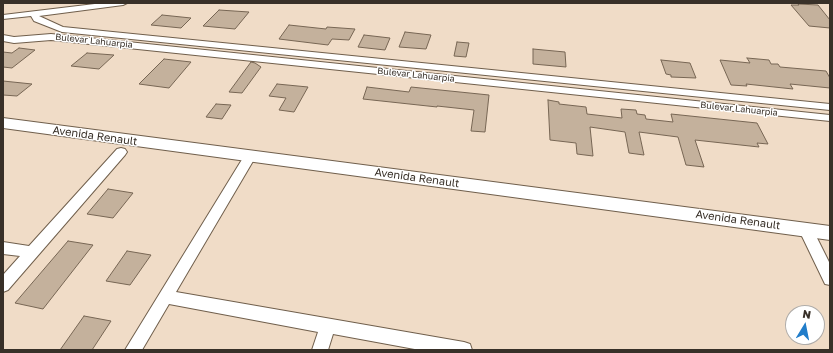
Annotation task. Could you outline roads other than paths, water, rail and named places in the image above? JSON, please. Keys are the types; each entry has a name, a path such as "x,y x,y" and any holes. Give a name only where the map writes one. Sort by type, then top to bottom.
{"street":[{"path":"3,17 123,3"},
{"path":"36,13 35,16 37,19 62,29 830,107"},
{"path":"51,37 62,29"},
{"name":"Bulevar Lahuarpia","path":"3,38 14,40 51,37 830,118"},
{"name":"Avenida Renault","path":"3,124 830,233"},
{"path":"3,285 121,152"},
{"path":"133,350 250,156"},
{"path":"806,230 830,279"},
{"path":"3,248 32,252"},
{"path":"165,297 464,350"},
{"path":"320,350 328,326"}]}
